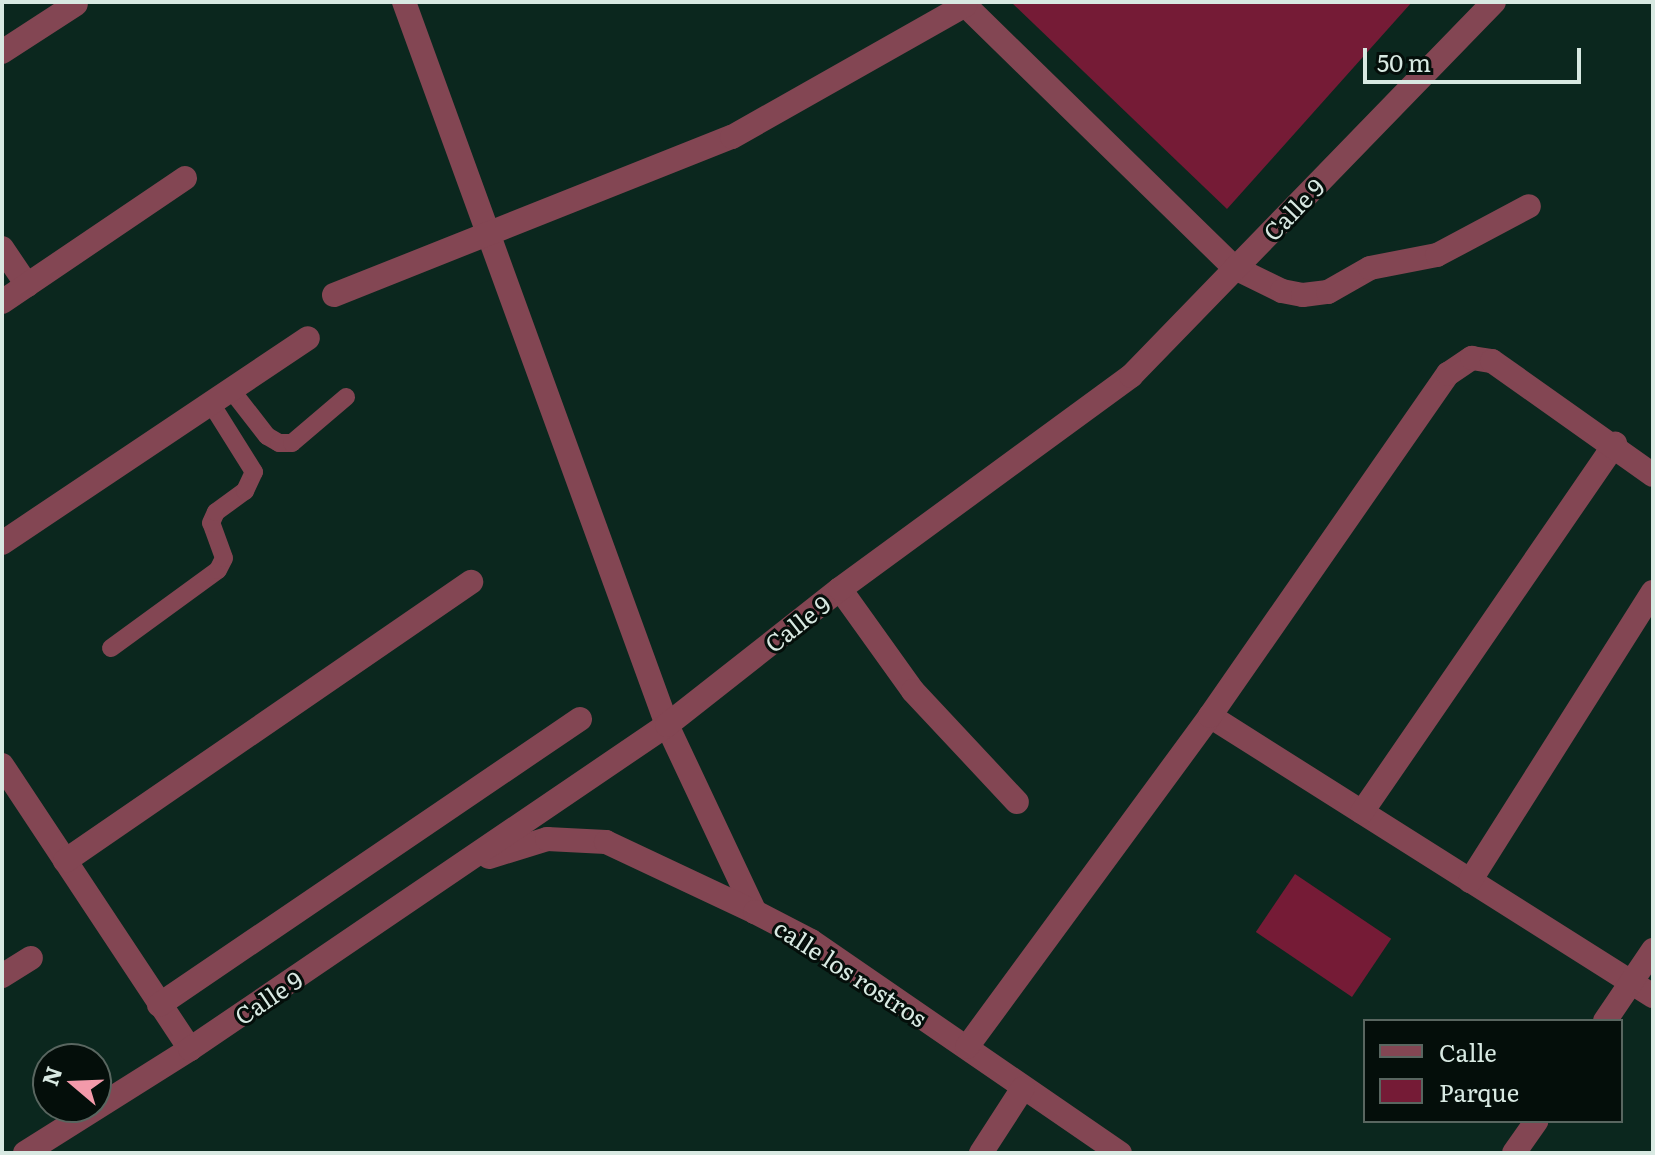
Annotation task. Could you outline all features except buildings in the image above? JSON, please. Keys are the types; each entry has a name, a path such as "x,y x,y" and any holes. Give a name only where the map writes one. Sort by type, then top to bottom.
{"street":[{"path":"404,2 492,234 667,725 755,912"},
{"name":"Calle 9","path":"25,1153 190,1049 667,725 840,589 1131,376 1494,2"},
{"path":"334,295 732,137 963,3 1235,268 1282,291 1303,295 1328,292 1370,268 1437,255 1529,206"},
{"path":"2,52 76,4"},
{"path":"2,302 185,178"},
{"path":"2,248 27,285"},
{"path":"2,543 308,338"},
{"path":"967,1047 1210,716 1448,374 1472,358 1492,361 1615,444 1653,475"},
{"path":"1362,812 1615,444"},
{"path":"65,861 471,582"},
{"path":"840,589 913,691 1017,802"},
{"path":"1470,881 1653,592"},
{"path":"1210,716 1653,996"},
{"path":"159,1005 580,719"},
{"path":"2,765 190,1049"},
{"name":"calle los rostros","path":"468,863 547,839 606,842 811,941 1120,1153"},
{"path":"1606,1019 1653,950"},
{"path":"2,976 31,958"},
{"path":"981,1153 1023,1088"},
{"path":"1514,1153 1535,1123"}],"lane":[{"path":"222,398 267,436 279,443 292,443 346,397"},
{"path":"111,648 218,570 224,558 211,523 216,512 245,491 254,472 222,398"}],"green space":[{"path":"1011,2 1412,2 1227,209"},
{"path":"1295,874 1391,939 1352,997 1256,932"}]}
